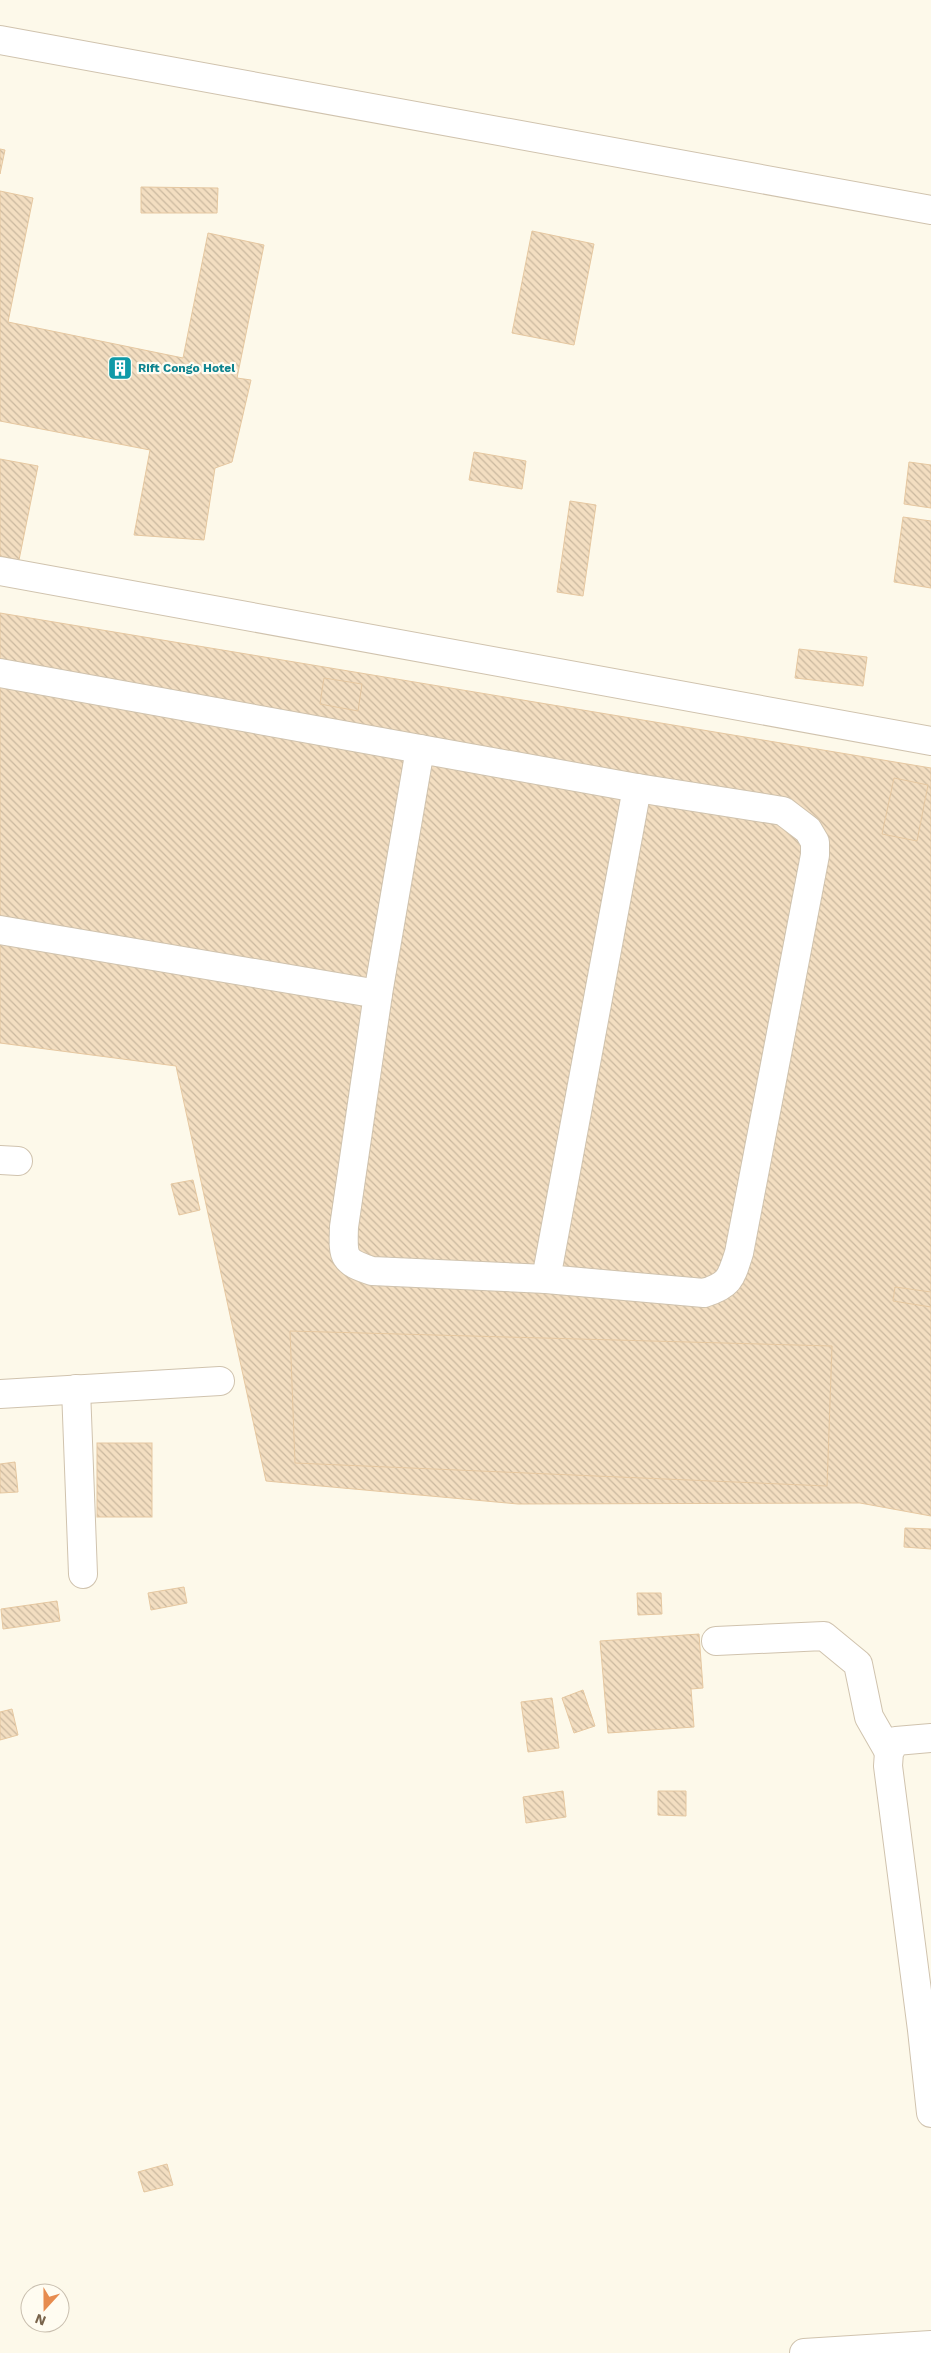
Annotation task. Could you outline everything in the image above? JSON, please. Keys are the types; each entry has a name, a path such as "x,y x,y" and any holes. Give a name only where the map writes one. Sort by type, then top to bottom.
{"street":[{"path":"0,40 931,210"},
{"path":"0,571 931,741"},
{"path":"0,673 636,788 783,811 808,830 815,842 815,855 739,1253 733,1271 722,1287 704,1293 546,1279 372,1272 352,1264 344,1251 344,1227 378,994 420,749"},
{"path":"546,1279 636,788"},
{"path":"0,930 378,994"},
{"path":"0,1394 220,1381"},
{"path":"76,1389 83,1574"},
{"path":"716,1641 824,1636 858,1664 869,1717 888,1752 888,1766 931,2113"},
{"path":"888,1752 896,1741 931,1738"},
{"path":"804,2353 931,2345"}],"building":[{"path":"0,149 5,150 0,174"},
{"path":"141,187 218,188 217,213 141,213"},
{"name":"Rift Congo Hotel","path":"0,191 33,198 8,322 183,358 208,233 264,245 237,378 251,380 232,462 215,468 204,540 134,535 150,450 0,421"},
{"path":"532,231 594,244 574,345 512,333"},
{"path":"474,452 526,461 522,489 469,480"},
{"path":"0,459 38,466 19,560 0,556"},
{"path":"909,462 931,465 931,508 904,504"},
{"path":"570,501 596,505 583,596 557,592"},
{"path":"903,517 931,521 931,588 894,582"},
{"path":"0,613 931,768 931,1516 860,1503 518,1504 266,1481 176,1066 0,1043"},
{"path":"799,649 867,657 863,686 795,678"},
{"path":"324,678 362,684 358,711 320,704"},
{"path":"894,778 928,785 917,841 882,834"},
{"path":"193,1180 200,1210 179,1215 171,1184"},
{"path":"895,1287 931,1292 931,1307 893,1301"},
{"path":"290,1331 832,1346 827,1486 295,1463"},
{"path":"97,1443 152,1443 152,1517 97,1517"},
{"path":"15,1462 18,1492 0,1493 0,1464"},
{"path":"905,1528 931,1529 931,1549 904,1547"},
{"path":"184,1587 187,1603 151,1610 148,1593"},
{"path":"637,1593 661,1593 662,1614 638,1615"},
{"path":"57,1601 60,1621 3,1629 1,1609"},
{"path":"699,1634 703,1688 691,1689 694,1727 608,1733 600,1641"},
{"path":"583,1690 595,1726 574,1733 562,1698"},
{"path":"552,1698 559,1748 528,1752 521,1702"},
{"path":"12,1709 18,1735 0,1740 0,1712"},
{"path":"563,1791 566,1817 526,1823 523,1797"},
{"path":"658,1791 686,1791 686,1816 658,1815"},
{"path":"167,2164 173,2185 144,2192 138,2172"}],"place":[{"name":"Rift Congo Hotel","path":"120,368"}]}
